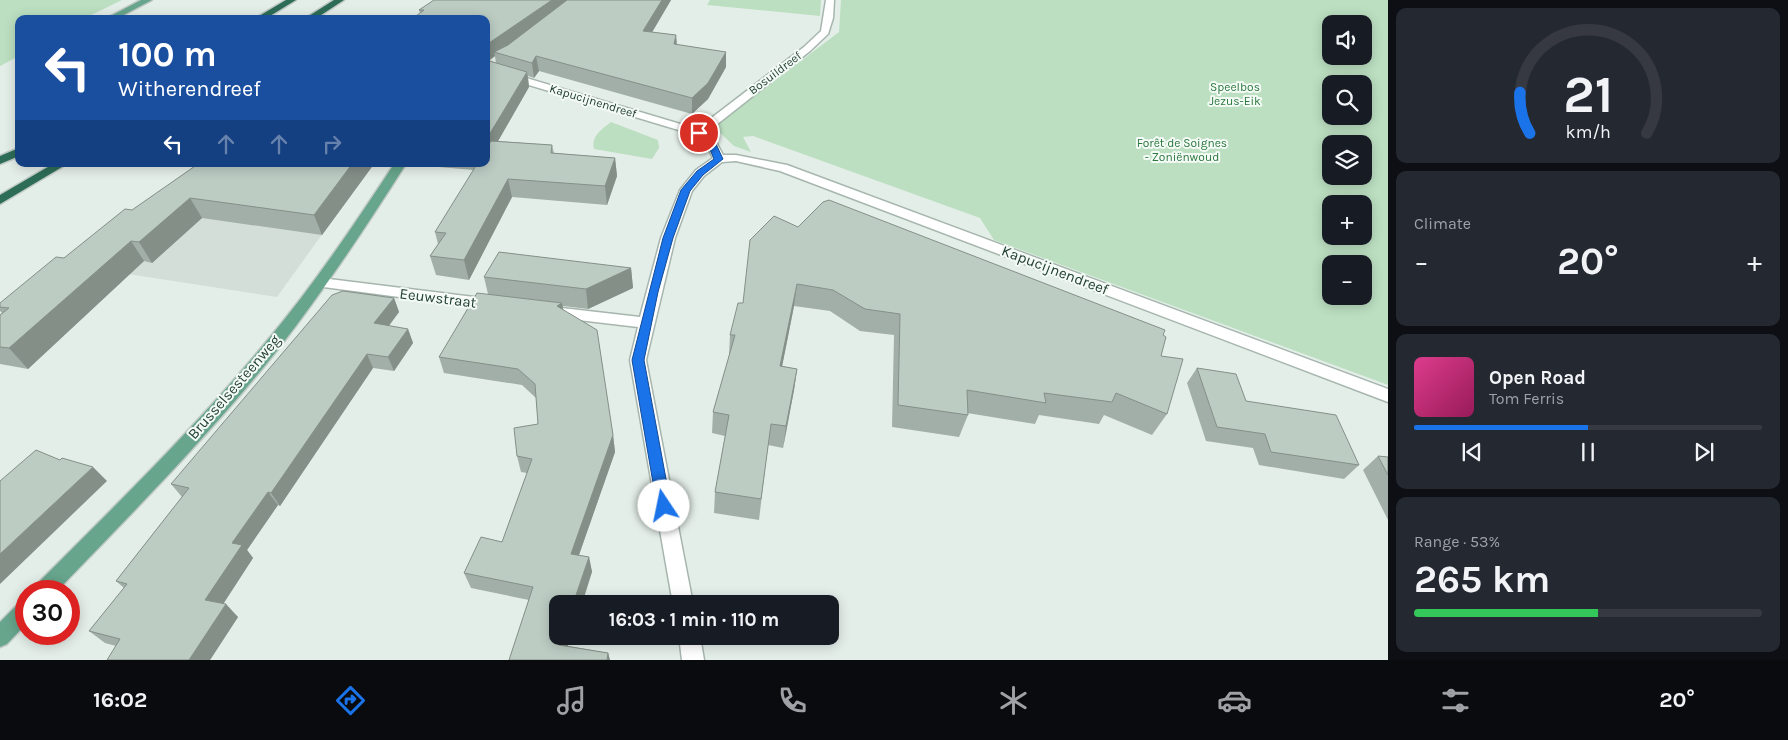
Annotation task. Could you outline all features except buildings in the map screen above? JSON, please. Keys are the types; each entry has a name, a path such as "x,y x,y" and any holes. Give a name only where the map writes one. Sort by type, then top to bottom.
{"highway":[{"path":"265,15 292,0"},
{"path":"315,15 340,0"},
{"path":"0,161 15,153"},
{"path":"0,200 56,167"}],"main road":[{"path":"117,15 148,0"},
{"path":"490,66 500,60"},
{"name":"Brusselsesteenweg","path":"54,580 204,422 282,333 321,283 398,167"},
{"path":"0,637 15,621"}],"street":[{"name":"Bosuildreef","path":"699,133 807,49 825,32 829,18 830,0"},
{"name":"Kapucijnendreef","path":"490,69 699,133"},
{"path":"681,595 638,360 668,238 686,190 700,173 719,159 712,144 699,133"},
{"name":"Kapucijnendreef","path":"719,159 744,159 783,168 1388,396"},
{"name":"Eeuwstraat","path":"321,283 507,306"},
{"path":"536,310 646,323"},
{"path":"690,645 693,660"}],"shaded area":[{"path":"370,168 277,297 76,266 145,212"}],"green space":[{"path":"0,0 122,0 91,15 15,15 15,58 0,66"},
{"path":"710,0 821,0 820,16 707,5"},
{"name":"Forêt de Soignes - Zoniënwoud","path":"841,0 1388,0 1388,385 994,240 980,218 753,136 743,137 751,152 734,146 714,127 839,32"},
{"path":"611,122 658,140 659,148 652,159 594,149 594,140 601,130"}],"route":[{"path":"664,506 638,360 653,292 668,238 686,190 700,173 719,159 712,144 699,133"}],"park label":[{"name":"Speelbos Jezus-Eik","path":"1235,94"}]}
